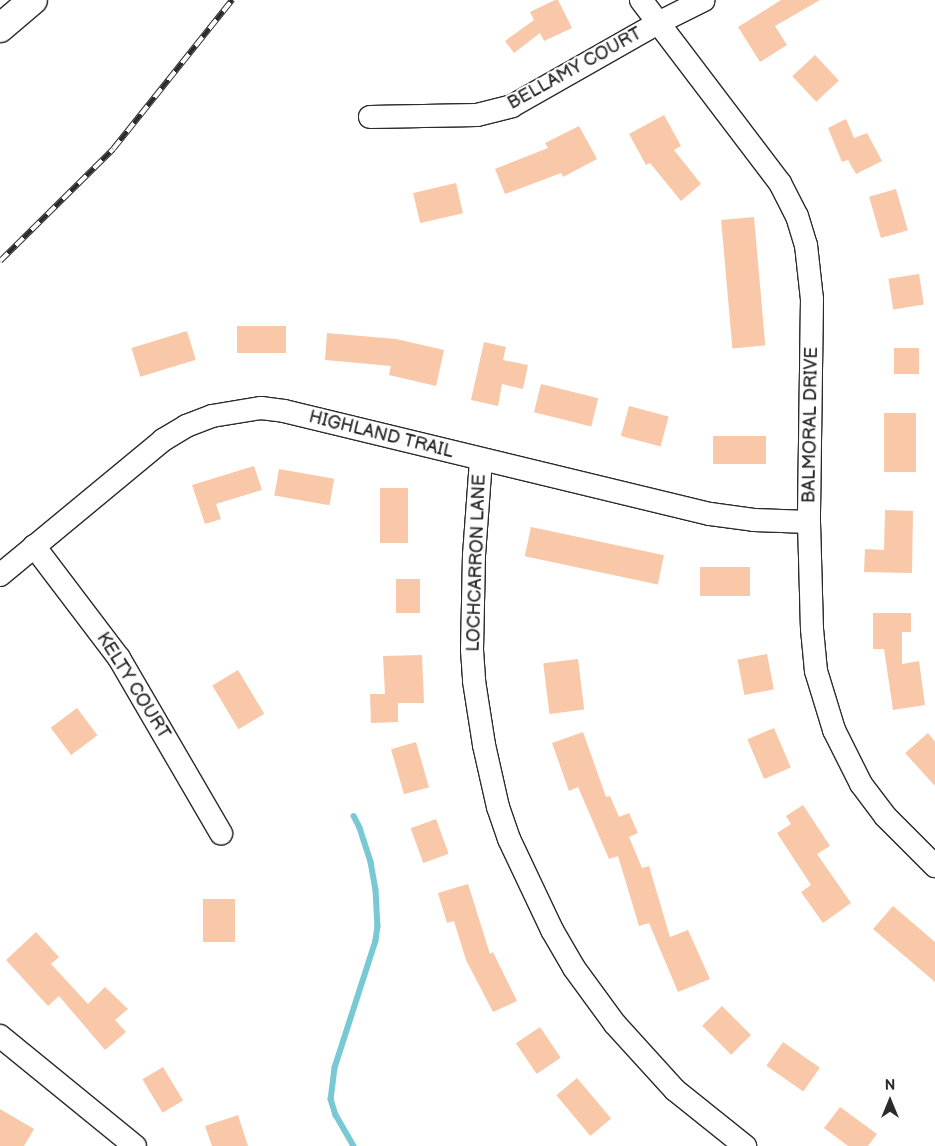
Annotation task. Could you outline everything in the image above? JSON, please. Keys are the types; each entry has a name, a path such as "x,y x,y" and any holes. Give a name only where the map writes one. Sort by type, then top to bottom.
{"main road":[{"path":"0,28 33,0"}],"street":[{"name":"BALMORAL DRIVE","path":"640,0 780,183 797,216 806,245 812,299 809,522 812,629 816,671 834,730 850,765 885,816 935,866"},
{"name":"BELLAMY COURT","path":"370,117 477,115 512,106 658,23 704,0"},
{"name":"HIGHLAND TRAIL","path":"0,575 163,440 186,426 212,416 261,408 284,411 710,514 754,520 809,522"},
{"name":"LOCHCARRON LANE","path":"481,460 474,556 474,673 484,745 498,807 509,839 531,888 574,968 615,1024 675,1090 745,1146"},
{"name":"KELTY COURT","path":"34,546 119,658 221,833"},
{"path":"0,1036 135,1146"}],"building":[{"path":"558,0 572,28 544,41 540,33 514,53 505,41 534,20 530,12"},
{"path":"781,0 820,0 775,26 787,45 760,62 738,27"},
{"path":"815,55 839,81 816,102 792,76"},
{"path":"664,115 681,146 674,150 701,184 681,201 650,163 646,165 629,134"},
{"path":"846,119 854,138 867,133 882,161 856,174 848,160 842,162 828,128"},
{"path":"579,126 597,159 563,177 561,173 505,194 495,169 548,148 545,143"},
{"path":"456,183 463,213 420,223 413,193"},
{"path":"896,189 908,230 881,238 869,197"},
{"path":"754,217 765,346 732,348 721,220"},
{"path":"919,274 924,305 893,309 888,279"},
{"path":"237,326 286,326 286,353 237,353"},
{"path":"187,331 196,360 140,377 132,348"},
{"path":"327,333 396,339 444,350 436,386 389,375 391,366 325,360"},
{"path":"484,342 506,347 503,360 528,365 523,389 502,384 498,406 471,400"},
{"path":"894,348 919,348 919,374 894,374"},
{"path":"541,384 598,398 591,426 534,412"},
{"path":"629,406 669,417 661,447 621,436"},
{"path":"884,413 916,413 916,472 884,472"},
{"path":"713,436 766,436 766,464 713,464"},
{"path":"254,466 262,490 216,504 221,519 205,524 192,485"},
{"path":"279,469 334,479 329,505 274,496"},
{"path":"380,488 408,488 408,543 380,543"},
{"path":"885,510 913,511 912,573 864,572 865,549 884,550"},
{"path":"531,527 664,555 658,585 525,556"},
{"path":"700,567 750,567 750,596 700,596"},
{"path":"396,579 420,579 420,613 396,613"},
{"path":"873,613 911,613 911,632 902,632 902,664 919,661 925,705 893,710 884,649 873,649"},
{"path":"767,654 774,689 744,695 738,660"},
{"path":"422,655 424,703 398,703 398,722 371,723 370,694 385,694 383,656"},
{"path":"578,659 584,710 549,714 543,663"},
{"path":"238,670 264,714 239,729 212,685"},
{"path":"77,708 97,735 71,755 51,728"},
{"path":"774,728 791,768 764,779 747,739"},
{"path":"583,732 606,797 610,796 619,817 629,813 638,833 629,837 642,868 649,866 670,937 688,930 710,979 678,992 649,923 639,926 618,856 609,859 578,787 569,791 552,743"},
{"path":"928,733 935,742 935,786 905,753"},
{"path":"416,742 429,787 404,794 391,749"},
{"path":"803,805 830,846 817,854 851,903 823,923 801,892 811,885 777,833 791,824 786,816"},
{"path":"436,819 449,854 423,863 411,828"},
{"path":"468,884 490,954 493,952 517,1001 493,1012 466,960 454,921 447,923 438,893"},
{"path":"203,899 235,899 235,942 203,942"},
{"path":"893,906 935,942 935,982 873,929"},
{"path":"36,932 59,957 51,964 88,1004 105,987 128,1009 115,1020 126,1032 105,1050 59,996 48,1006 6,960"},
{"path":"722,1006 751,1035 731,1055 702,1026"},
{"path":"540,1027 561,1058 537,1074 516,1043"},
{"path":"783,1042 820,1068 803,1092 766,1066"},
{"path":"163,1067 183,1100 163,1113 142,1079"},
{"path":"577,1078 611,1119 590,1136 556,1095"},
{"path":"840,1107 877,1134 868,1146 848,1146 824,1128"},
{"path":"0,1109 34,1129 24,1146 0,1146"},
{"path":"238,1115 248,1146 212,1146 205,1126"}],"waterway":[{"path":"354,816 371,862 376,890 378,926 376,941 335,1068 331,1099 336,1115 354,1146"}],"railway":[{"path":"0,261 113,149 232,0"}]}
